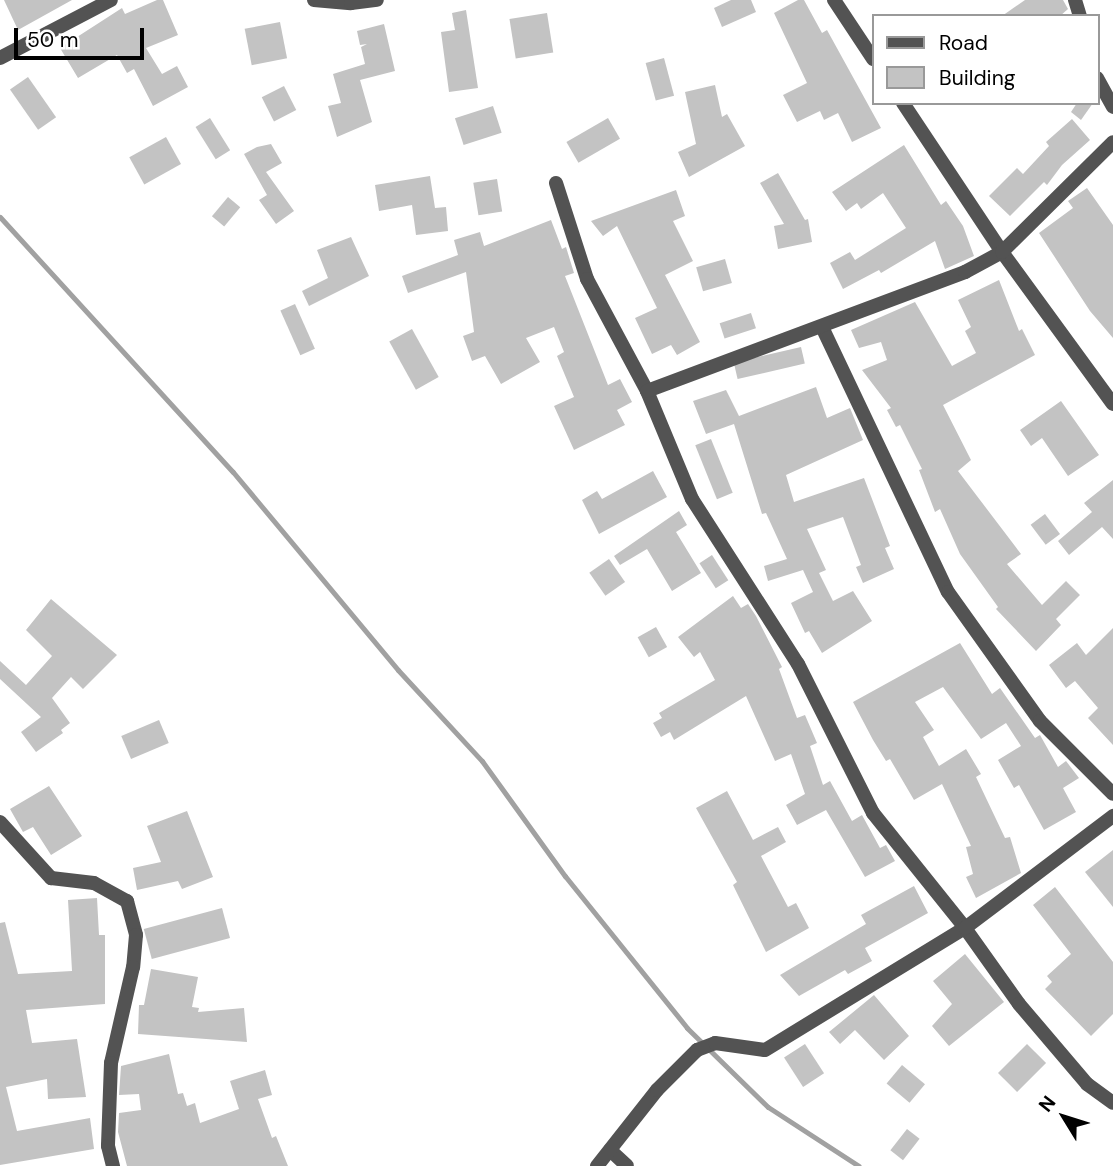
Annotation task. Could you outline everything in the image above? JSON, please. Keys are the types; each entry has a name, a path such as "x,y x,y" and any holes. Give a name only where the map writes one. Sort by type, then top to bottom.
{"street":[{"path":"0,58 111,0"},
{"path":"314,0 351,3 377,0"},
{"path":"834,0 872,57"},
{"path":"1099,82 1113,107"},
{"path":"904,105 1002,252 1113,404"},
{"path":"647,391 964,272 1002,252 1113,142"},
{"path":"556,183 587,279 647,391 692,499 798,664 873,813 965,928 1019,1004 1087,1084 1113,1104"},
{"path":"822,327 948,592 1040,721 1113,794"},
{"path":"597,1166 657,1090 697,1050 715,1043 765,1050 965,928 1113,816"},
{"path":"0,822 51,878 94,883 128,901 136,935 133,967 111,1063 108,1146 113,1166"},
{"path":"610,1150 627,1166"}],"building":[{"path":"4,0 72,0 18,30"},
{"path":"163,0 178,35 146,48 162,74 177,66 188,87 153,106 134,69 127,73 117,55 78,78 60,48 122,8 125,14"},
{"path":"731,0 751,0 756,12 722,27 714,8"},
{"path":"798,0 804,0 822,33 827,30 881,128 852,142 838,113 824,120 820,111 797,122 783,95 807,83 774,13"},
{"path":"1025,0 1063,0 1068,9 1062,14 1005,14"},
{"path":"466,10 478,88 449,92 441,32 455,30 452,13"},
{"path":"547,13 553,53 516,58 509,19"},
{"path":"280,22 287,58 252,65 245,29"},
{"path":"384,24 395,71 360,80 372,122 337,137 328,106 341,103 333,74 365,64 361,47 367,44 360,45 357,31"},
{"path":"664,58 674,96 656,101 646,63"},
{"path":"28,77 56,117 38,130 10,90"},
{"path":"715,85 722,117 727,114 745,146 689,177 678,152 696,144 685,92"},
{"path":"284,86 296,110 274,121 262,97"},
{"path":"1076,105 1092,105 1081,120 1071,112"},
{"path":"493,106 502,133 464,145 455,118"},
{"path":"210,118 230,150 216,159 196,127"},
{"path":"608,118 620,139 578,163 566,142"},
{"path":"1072,119 1090,140 1062,165 1047,185 1044,182 1010,216 989,196 1017,168 1023,174 1049,146 1046,142"},
{"path":"166,137 181,164 144,184 129,157"},
{"path":"271,144 282,163 266,172 294,211 276,224 259,200 267,195 244,154"},
{"path":"904,145 941,205 946,201 963,226 974,256 945,269 935,241 881,273 879,270 843,289 830,263 850,252 855,260 906,228 883,193 861,209 857,203 846,211 832,192"},
{"path":"778,173 805,220 808,219 812,242 778,249 774,226 784,224 760,183"},
{"path":"430,176 435,208 446,207 448,231 416,235 412,205 379,211 375,185"},
{"path":"497,179 502,212 478,215 473,183"},
{"path":"1087,188 1113,225 1113,338 1090,311 1039,233 1073,208 1068,201"},
{"path":"676,190 685,216 673,221 693,261 665,275 700,342 677,355 671,345 652,354 635,318 657,308 617,226 603,236 591,221"},
{"path":"228,197 240,207 224,226 212,216"},
{"path":"551,220 562,249 566,247 574,273 565,276 608,385 620,379 632,402 617,410 625,425 574,450 554,406 574,397 557,356 564,352 554,327 526,338 540,362 501,384 485,356 472,361 463,336 474,332 466,272 408,293 402,276 458,255 454,240 480,232 484,246"},
{"path":"351,237 369,276 309,306 302,291 328,278 317,250"},
{"path":"725,259 732,283 703,291 696,267"},
{"path":"999,280 1019,331 1022,329 1035,355 943,405 971,460 958,471 1021,554 1007,564 1042,605 1066,581 1080,595 1056,619 1061,625 1036,651 996,609 998,607 960,554 940,509 935,512 919,470 922,469 900,425 896,427 887,410 891,408 862,370 887,360 881,342 859,348 851,330 915,302 952,366 976,353 965,331 971,327 958,300"},
{"path":"295,304 315,349 300,355 280,311"},
{"path":"751,313 756,328 725,338 720,323"},
{"path":"412,329 439,377 416,390 389,342"},
{"path":"801,347 805,364 738,379 734,363"},
{"path":"816,387 827,418 850,408 863,440 786,475 794,502 864,478 890,546 885,548 894,569 863,583 856,567 861,565 843,517 807,529 826,570 819,573 833,601 853,591 872,621 822,653 809,631 805,633 791,603 813,592 803,570 768,581 764,566 787,559 766,513 762,514 734,424 706,434 693,401 726,390 739,416"},
{"path":"1061,401 1099,455 1068,476 1042,438 1031,446 1020,430"},
{"path":"711,439 733,493 717,499 695,445"},
{"path":"653,471 667,497 599,534 582,500 597,491 602,499"},
{"path":"1113,480 1113,539 1102,527 1069,555 1058,541 1092,512 1084,503"},
{"path":"679,511 687,525 676,532 701,573 672,591 647,549 620,565 614,556"},
{"path":"1045,514 1060,534 1046,545 1031,525"},
{"path":"712,555 728,580 716,588 699,563"},
{"path":"609,559 625,582 605,596 589,573"},
{"path":"733,596 741,608 748,604 756,616 782,667 779,669 797,718 805,715 817,743 810,746 823,785 830,781 852,821 862,815 880,848 886,845 895,861 865,877 826,810 797,825 786,805 805,794 791,754 775,761 746,696 674,740 670,732 661,737 653,723 662,718 659,713 715,680 700,652 694,657 678,637"},
{"path":"51,599 117,655 83,689 71,677 52,698 70,723 61,730 63,733 36,752 21,732 41,717 0,679 0,661 26,685 52,656 26,630"},
{"path":"656,627 667,647 649,657 638,637"},
{"path":"1113,628 1113,745 1088,718 1098,708 1075,681 1066,688 1049,665 1077,643 1086,655"},
{"path":"960,643 992,694 1000,688 1035,738 1040,735 1058,767 1066,761 1079,778 1063,788 1076,812 1044,830 1019,785 1014,788 998,760 1021,746 1006,723 981,739 943,687 915,702 934,730 923,737 939,766 966,749 981,774 976,777 1005,838 1010,837 1021,873 976,898 966,877 973,874 966,847 971,846 942,784 914,800 890,759 886,761 853,702"},
{"path":"159,720 169,743 131,759 121,736"},
{"path":"49,786 82,836 51,855 33,827 23,832 10,809"},
{"path":"727,791 753,840 778,827 786,842 761,856 788,907 796,903 809,928 766,952 733,885 737,882 696,808"},
{"path":"187,811 213,877 182,889 178,881 137,890 133,868 161,862 147,826"},
{"path":"1113,850 1113,907 1085,872"},
{"path":"914,886 928,913 865,948 872,961 848,974 845,970 799,996 780,975 866,924 861,915"},
{"path":"1055,887 1113,962 1113,1014 1091,1036 1045,989 1052,982 1047,976 1071,954 1033,905"},
{"path":"97,898 99,935 105,935 105,1004 26,1010 32,1043 77,1039 86,1097 48,1099 47,1079 6,1087 17,1131 90,1118 94,1149 0,1165 0,923 5,922 18,974 72,971 68,900"},
{"path":"222,908 230,938 152,959 144,929"},
{"path":"965,954 1004,1002 949,1046 932,1026 952,1004 933,981"},
{"path":"151,969 198,977 192,1007 199,1008 198,1012 244,1008 247,1042 138,1034 139,1005 144,1005"},
{"path":"874,995 909,1036 884,1060 855,1030 840,1044 829,1032"},
{"path":"805,1044 824,1073 803,1087 784,1058"},
{"path":"1027,1044 1046,1063 1017,1092 998,1073"},
{"path":"169,1054 178,1094 183,1093 187,1106 195,1103 200,1123 239,1109 230,1081 265,1070 272,1095 258,1099 272,1138 276,1136 288,1166 127,1166 118,1132 119,1113 141,1110 139,1094 119,1095 121,1066"},
{"path":"902,1065 925,1084 910,1103 887,1083"},
{"path":"907,1129 920,1139 903,1160 890,1150"}],"waterway":[{"path":"0,217 233,472 398,670 482,761 565,876 687,1028 768,1107 859,1166"}]}
